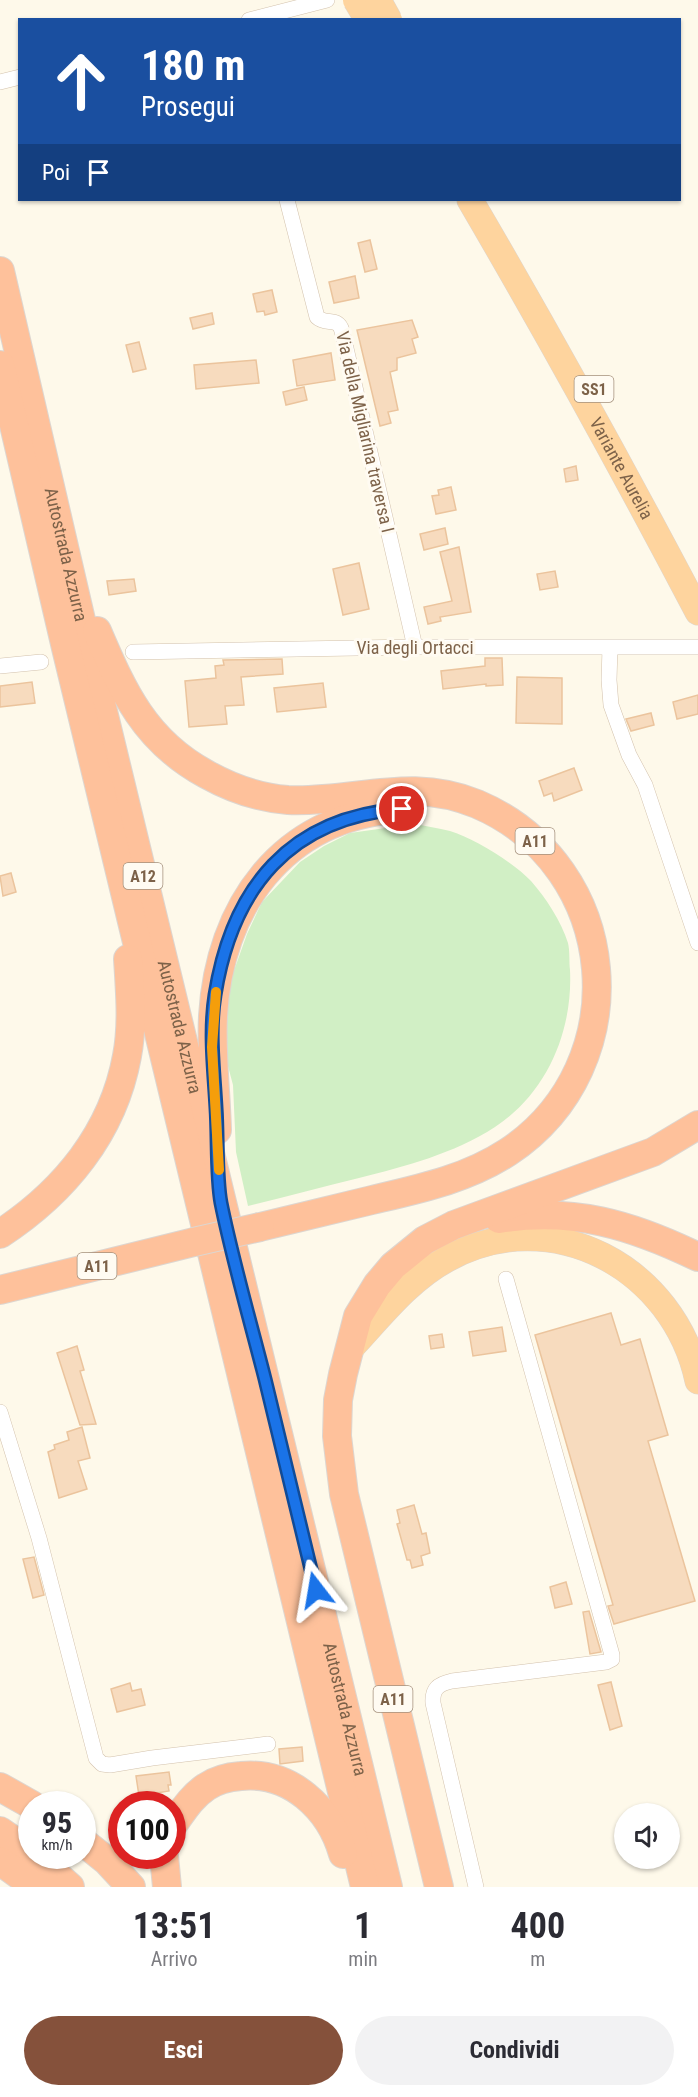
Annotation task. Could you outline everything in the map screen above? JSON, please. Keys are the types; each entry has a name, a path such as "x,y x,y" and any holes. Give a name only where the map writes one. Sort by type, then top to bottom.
{"highway":[{"path":"356,0 367,18"},
{"path":"378,0 388,18"},
{"name":"Variante Aurelia","path":"471,201 525,293 647,514 698,612"},
{"name":"Variante Aurelia","path":"491,201 698,579"},
{"name":"Autostrada Azzurra","path":"0,271 64,551 388,1887"},
{"name":"Autostrada Azzurra","path":"0,366 365,1887"},
{"name":"A11","path":"0,1290 193,1235 437,1184 484,1165 507,1152 535,1131 568,1091 585,1058 598,992 591,934 573,889 550,856 516,826 473,802 445,794 416,790 384,791 319,799 276,798 249,793 226,784 179,758 146,726 129,701 64,551"},
{"path":"221,1201 212,1047 215,996 228,939 241,910 256,885 280,857 309,835 341,820 365,813 402,809 441,812 478,825 493,833 521,854 553,894 566,921 575,950 578,985 576,1017 569,1044 553,1079 542,1095 517,1122 495,1138 456,1159 258,1220"},
{"path":"0,1234 34,1210 72,1173 104,1126 114,1103 128,1054 130,998 123,885"},
{"path":"350,1348 417,1280 453,1256 501,1240 531,1238 548,1220 698,1125"},
{"path":"350,1348 355,1326 366,1302 383,1277 424,1240 454,1225 548,1220 571,1216 604,1221 662,1240 698,1257"},
{"path":"548,1220 624,1267 642,1282 666,1309 680,1331 692,1359 698,1381"},
{"name":"A11","path":"439,1887 344,1494 338,1458 336,1426 338,1400 350,1348 379,1301 426,1261 468,1238 501,1228 548,1220 582,1226 667,1255 698,1271"},
{"path":"0,1272 193,1235"},
{"path":"186,1806 207,1786 220,1780 252,1775 269,1777 302,1793 323,1812 338,1836 352,1887"},
{"path":"0,1787 18,1797"},
{"path":"0,1831 18,1843"},
{"path":"96,1852 131,1887"},
{"path":"0,1861 36,1887"},
{"path":"50,1869 70,1887"},
{"path":"165,1869 167,1887"}],"street":[{"path":"257,18 327,0"},
{"path":"353,18 383,0"},
{"name":"Via della Migliarina traversa I","path":"288,201 317,317 324,322 337,321 342,331 415,647"},
{"name":"Via degli Ortacci","path":"133,652 415,647 698,647"},
{"path":"610,648 611,705 629,755 645,784 698,943"},
{"path":"0,666 40,662"},
{"path":"476,1887 433,1703 432,1695 435,1688 442,1683 452,1681 606,1662 612,1659 506,1279"},
{"path":"0,1412 39,1538 96,1758 102,1764 110,1765 268,1744"}],"green space":[{"path":"414,824 460,834 493,852 531,881 552,910 568,943 570,970 567,1015 553,1059 529,1097 513,1113 495,1127 463,1145 394,1169 248,1206 236,1152 233,1085 225,1055 223,1029 231,979 247,934 262,902 300,862 324,846 350,833"}],"building":[{"path":"370,240 377,269 365,272 358,243"},
{"path":"355,276 359,298 334,303 329,282"},
{"path":"272,290 277,312 265,315 264,311 257,312 253,294"},
{"path":"212,313 214,324 193,329 190,318"},
{"path":"412,320 418,337 412,339 416,353 397,358 397,370 390,372 398,410 388,412 391,423 380,426 357,330"},
{"path":"139,342 146,369 133,372 126,345"},
{"path":"331,353 335,380 297,386 293,360"},
{"path":"256,360 259,383 196,389 194,365"},
{"path":"304,387 307,400 286,405 283,392"},
{"path":"576,466 578,480 566,482 564,469"},
{"path":"451,487 456,510 436,514 432,496 439,495 438,490"},
{"path":"445,528 448,544 424,550 420,534"},
{"path":"459,547 471,612 440,617 441,621 428,624 424,607 452,601 440,552"},
{"path":"359,563 369,609 343,615 333,569"},
{"path":"555,571 558,587 540,590 537,574"},
{"path":"134,579 136,591 109,595 107,581"},
{"path":"485,658 502,658 503,685 486,686 486,684 443,689 441,671 485,666"},
{"path":"282,659 283,674 241,677 244,705 225,706 227,724 189,727 185,681 216,678 215,666 224,665 223,660"},
{"path":"517,677 562,678 562,724 516,723"},
{"path":"32,682 35,703 0,707 0,686"},
{"path":"323,683 326,707 277,712 274,688"},
{"path":"698,695 698,714 677,719 673,702"},
{"path":"651,713 654,725 631,731 626,719"},
{"path":"574,768 582,790 554,801 552,793 544,796 539,781"},
{"path":"11,873 16,892 3,896 0,876"},
{"path":"611,1313 621,1345 640,1339 668,1435 648,1441 695,1601 614,1624 608,1606 613,1605 535,1335"},
{"path":"502,1327 506,1351 473,1356 469,1332"},
{"path":"442,1334 444,1347 431,1349 429,1336"},
{"path":"77,1346 84,1370 80,1371 96,1424 80,1425 57,1353"},
{"path":"82,1427 90,1458 78,1461 87,1489 59,1498 48,1452 55,1449 54,1445 69,1440 67,1432"},
{"path":"414,1505 422,1534 426,1533 430,1553 421,1556 423,1565 412,1568 410,1560 407,1560 397,1524 400,1523 397,1510"},
{"path":"34,1557 44,1595 33,1598 23,1559"},
{"path":"566,1582 572,1604 555,1608 550,1587"},
{"path":"589,1611 601,1652 590,1654 583,1612"},
{"path":"611,1682 622,1726 610,1730 598,1685"},
{"path":"130,1683 132,1691 141,1689 145,1705 117,1712 111,1689"},
{"path":"302,1747 303,1761 280,1764 279,1749"},
{"path":"169,1772 171,1785 168,1785 169,1791 138,1791 136,1776"}],"slow traffic":[{"path":"216,992 212,1047 219,1170"}],"route":[{"path":"316,1590 221,1201 212,1047 215,996 228,939 241,910 256,885 280,857 309,835 341,820 359,814 402,809"}]}
